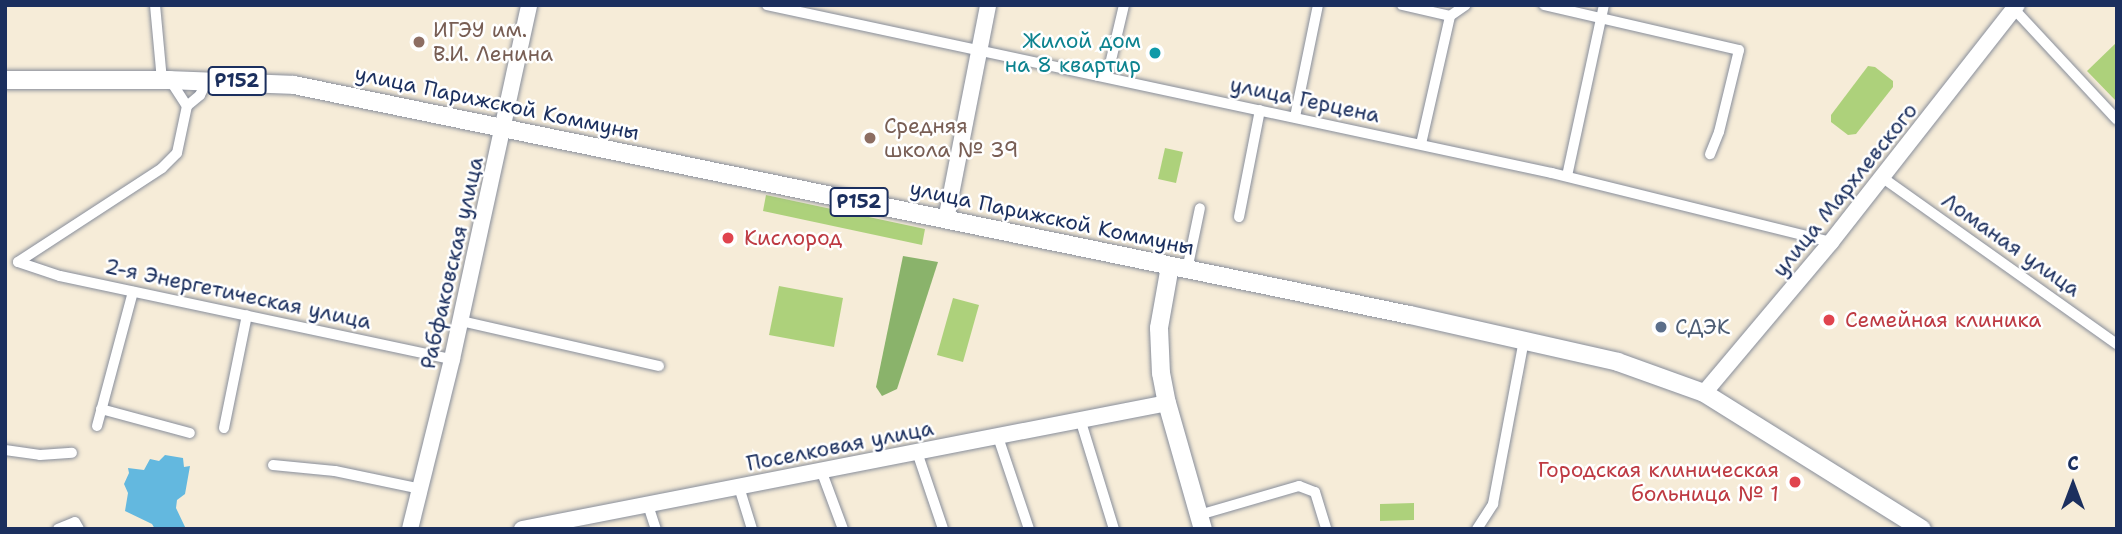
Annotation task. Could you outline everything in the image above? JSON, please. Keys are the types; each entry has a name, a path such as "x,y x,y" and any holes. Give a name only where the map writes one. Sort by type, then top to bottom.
{"main road":[{"name":"улица Парижской Коммуны","path":"5,80 166,80 294,85 1524,340 1631,365 1704,393 1923,529"},
{"path":"1178,268 1159,328 1167,403 1201,522"}],"street":[{"path":"155,5 157,49 166,80 187,106 200,95 206,81"},
{"name":"Рабфаковская улица","path":"410,529 461,321 529,5"},
{"name":"улица Герцена","path":"767,5 1567,176 1831,242"},
{"path":"946,220 988,5"},
{"path":"1107,77 1124,5"},
{"path":"1295,117 1318,5"},
{"path":"1402,5 1450,16"},
{"path":"1421,144 1450,16 1466,5"},
{"path":"1544,5 1739,50 1719,132 1710,154"},
{"path":"1567,176 1604,5"},
{"path":"2015,6 2117,120"},
{"name":"улица Мархлевского","path":"1704,393 1883,178 2015,6"},
{"name":"2-я Энергетическая улица","path":"187,106 177,153 162,168 18,262 60,276 452,359"},
{"path":"1240,217 1260,110"},
{"name":"Ломаная улица","path":"1883,178 2117,344"},
{"path":"1178,268 1200,208"},
{"path":"97,426 133,292"},
{"path":"224,428 247,315"},
{"path":"461,321 659,366"},
{"path":"1477,529 1493,504 1524,340"},
{"name":"Поселковая улица","path":"522,529 571,524 648,505 1167,403"},
{"path":"101,409 190,433"},
{"path":"1081,422 1114,529"},
{"path":"998,437 1029,529"},
{"path":"5,450 40,455 72,453"},
{"path":"917,452 943,529"},
{"path":"273,465 335,471 421,489"},
{"path":"821,470 843,529"},
{"path":"1201,522 1299,486 1315,492 1326,529"},
{"path":"738,488 752,529"},
{"path":"648,505 656,529"},
{"path":"58,529 77,526"}],"green space":[{"path":"2117,42 2117,102 2087,71"},
{"path":"1868,66 1875,67 1893,81 1893,87 1856,134 1848,135 1831,122 1831,115"},
{"path":"1165,148 1183,152 1176,183 1158,179"},
{"path":"766,195 925,229 922,245 763,211"},
{"path":"903,256 938,262 897,389 882,396 876,387"},
{"path":"779,286 843,298 834,347 769,335"},
{"path":"953,298 979,305 963,362 937,355"},
{"path":"1414,503 1414,520 1380,521 1380,504"}],"water":[{"path":"165,455 183,458 184,467 190,466 185,494 177,500 176,508 186,529 155,529 152,524 125,511 128,493 124,484 129,473 128,468 144,470 150,459 159,461"}],"place":[{"name":"ИГЭУ им. В.И. Ленина","path":"419,42"},
{"name":"Жилой дом на 8 квартир","path":"1155,53"},
{"name":"Средняя школа № 39","path":"870,138"},
{"name":"Кислород","path":"728,238"},
{"name":"Семейная клиника","path":"1829,320"},
{"name":"СДЭК","path":"1661,327"},
{"name":"Городская клиническая больница № 1","path":"1795,482"}]}
